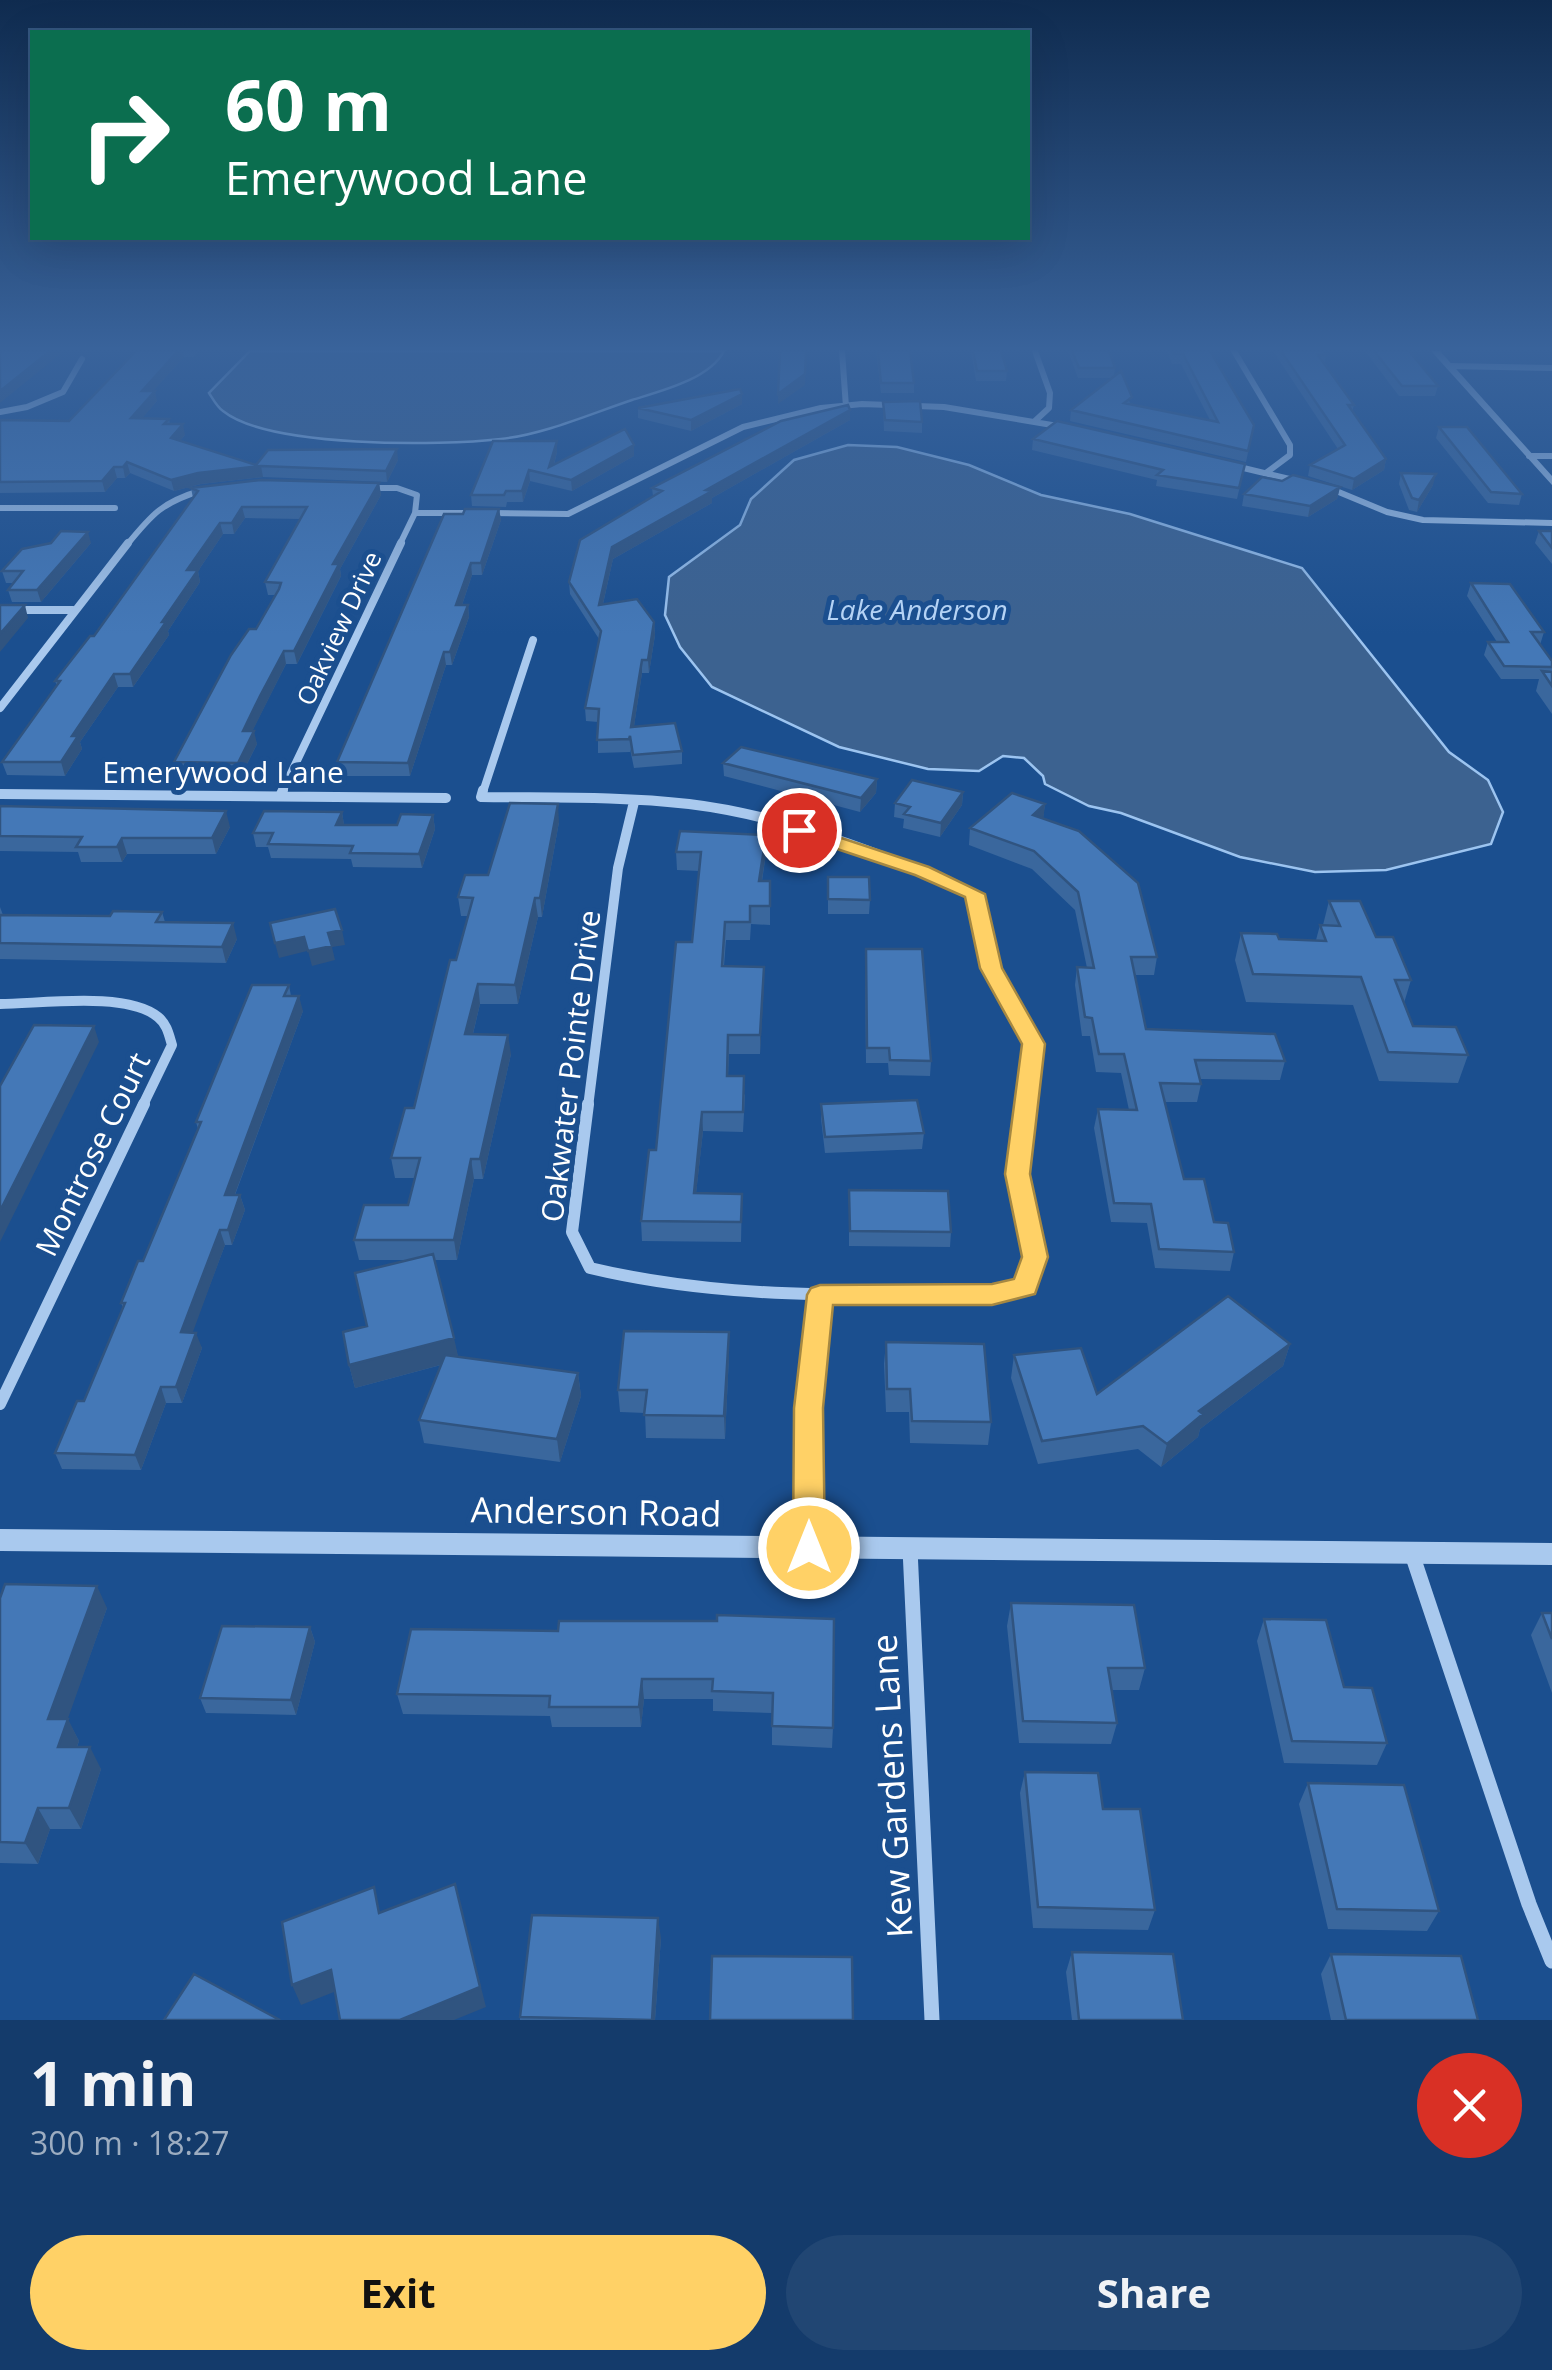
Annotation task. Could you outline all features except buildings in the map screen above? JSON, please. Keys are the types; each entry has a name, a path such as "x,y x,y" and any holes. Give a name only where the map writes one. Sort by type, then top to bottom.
{"street":[{"path":"358,488 398,488 417,495 415,513 568,514 706,445"},
{"path":"1266,474 1290,454 1290,445"},
{"path":"1519,445 1552,482"},
{"path":"1529,456 1552,456"},
{"path":"1228,464 1329,488 1387,512 1423,520 1552,522"},
{"path":"0,708 72,610 155,510 175,498 209,489"},
{"path":"0,508 115,508"},
{"name":"Oakview Drive","path":"280,796 415,513"},
{"path":"0,610 72,610"},
{"path":"534,640 481,797 717,808 922,871 975,894 991,968 1034,1044 1018,1174 1035,1257 1025,1286 992,1295 820,1295 808,1408 809,1548"},
{"name":"Emerywood Lane","path":"0,794 446,798"},
{"name":"Oakwater Pointe Drive","path":"634,802 618,868 572,1232 590,1268 644,1283 820,1295"},
{"name":"Montrose Court","path":"0,1004 129,1005 156,1014 168,1029 172,1045 0,1404"},
{"name":"Anderson Road","path":"0,1540 1552,1554"},
{"name":"Kew Gardens Lane","path":"910,1549 932,2020"},
{"path":"1412,1554 1528,1904 1552,1961"}],"water":[{"name":"Lake Anderson","path":"847,445 897,447 969,465 1041,495 1130,514 1302,568 1449,752 1488,780 1503,812 1491,844 1386,870 1315,872 1240,857 1121,813 1089,806 1045,784 1043,776 1024,758 1003,756 979,771 928,769 839,747 712,687 680,647 665,615 669,577 740,525 751,499 794,460"}],"route":[{"path":"799,830 922,871 975,894 991,968 1034,1044 1018,1174 1035,1257 1025,1286 992,1295 820,1295 808,1408 809,1548"}]}
